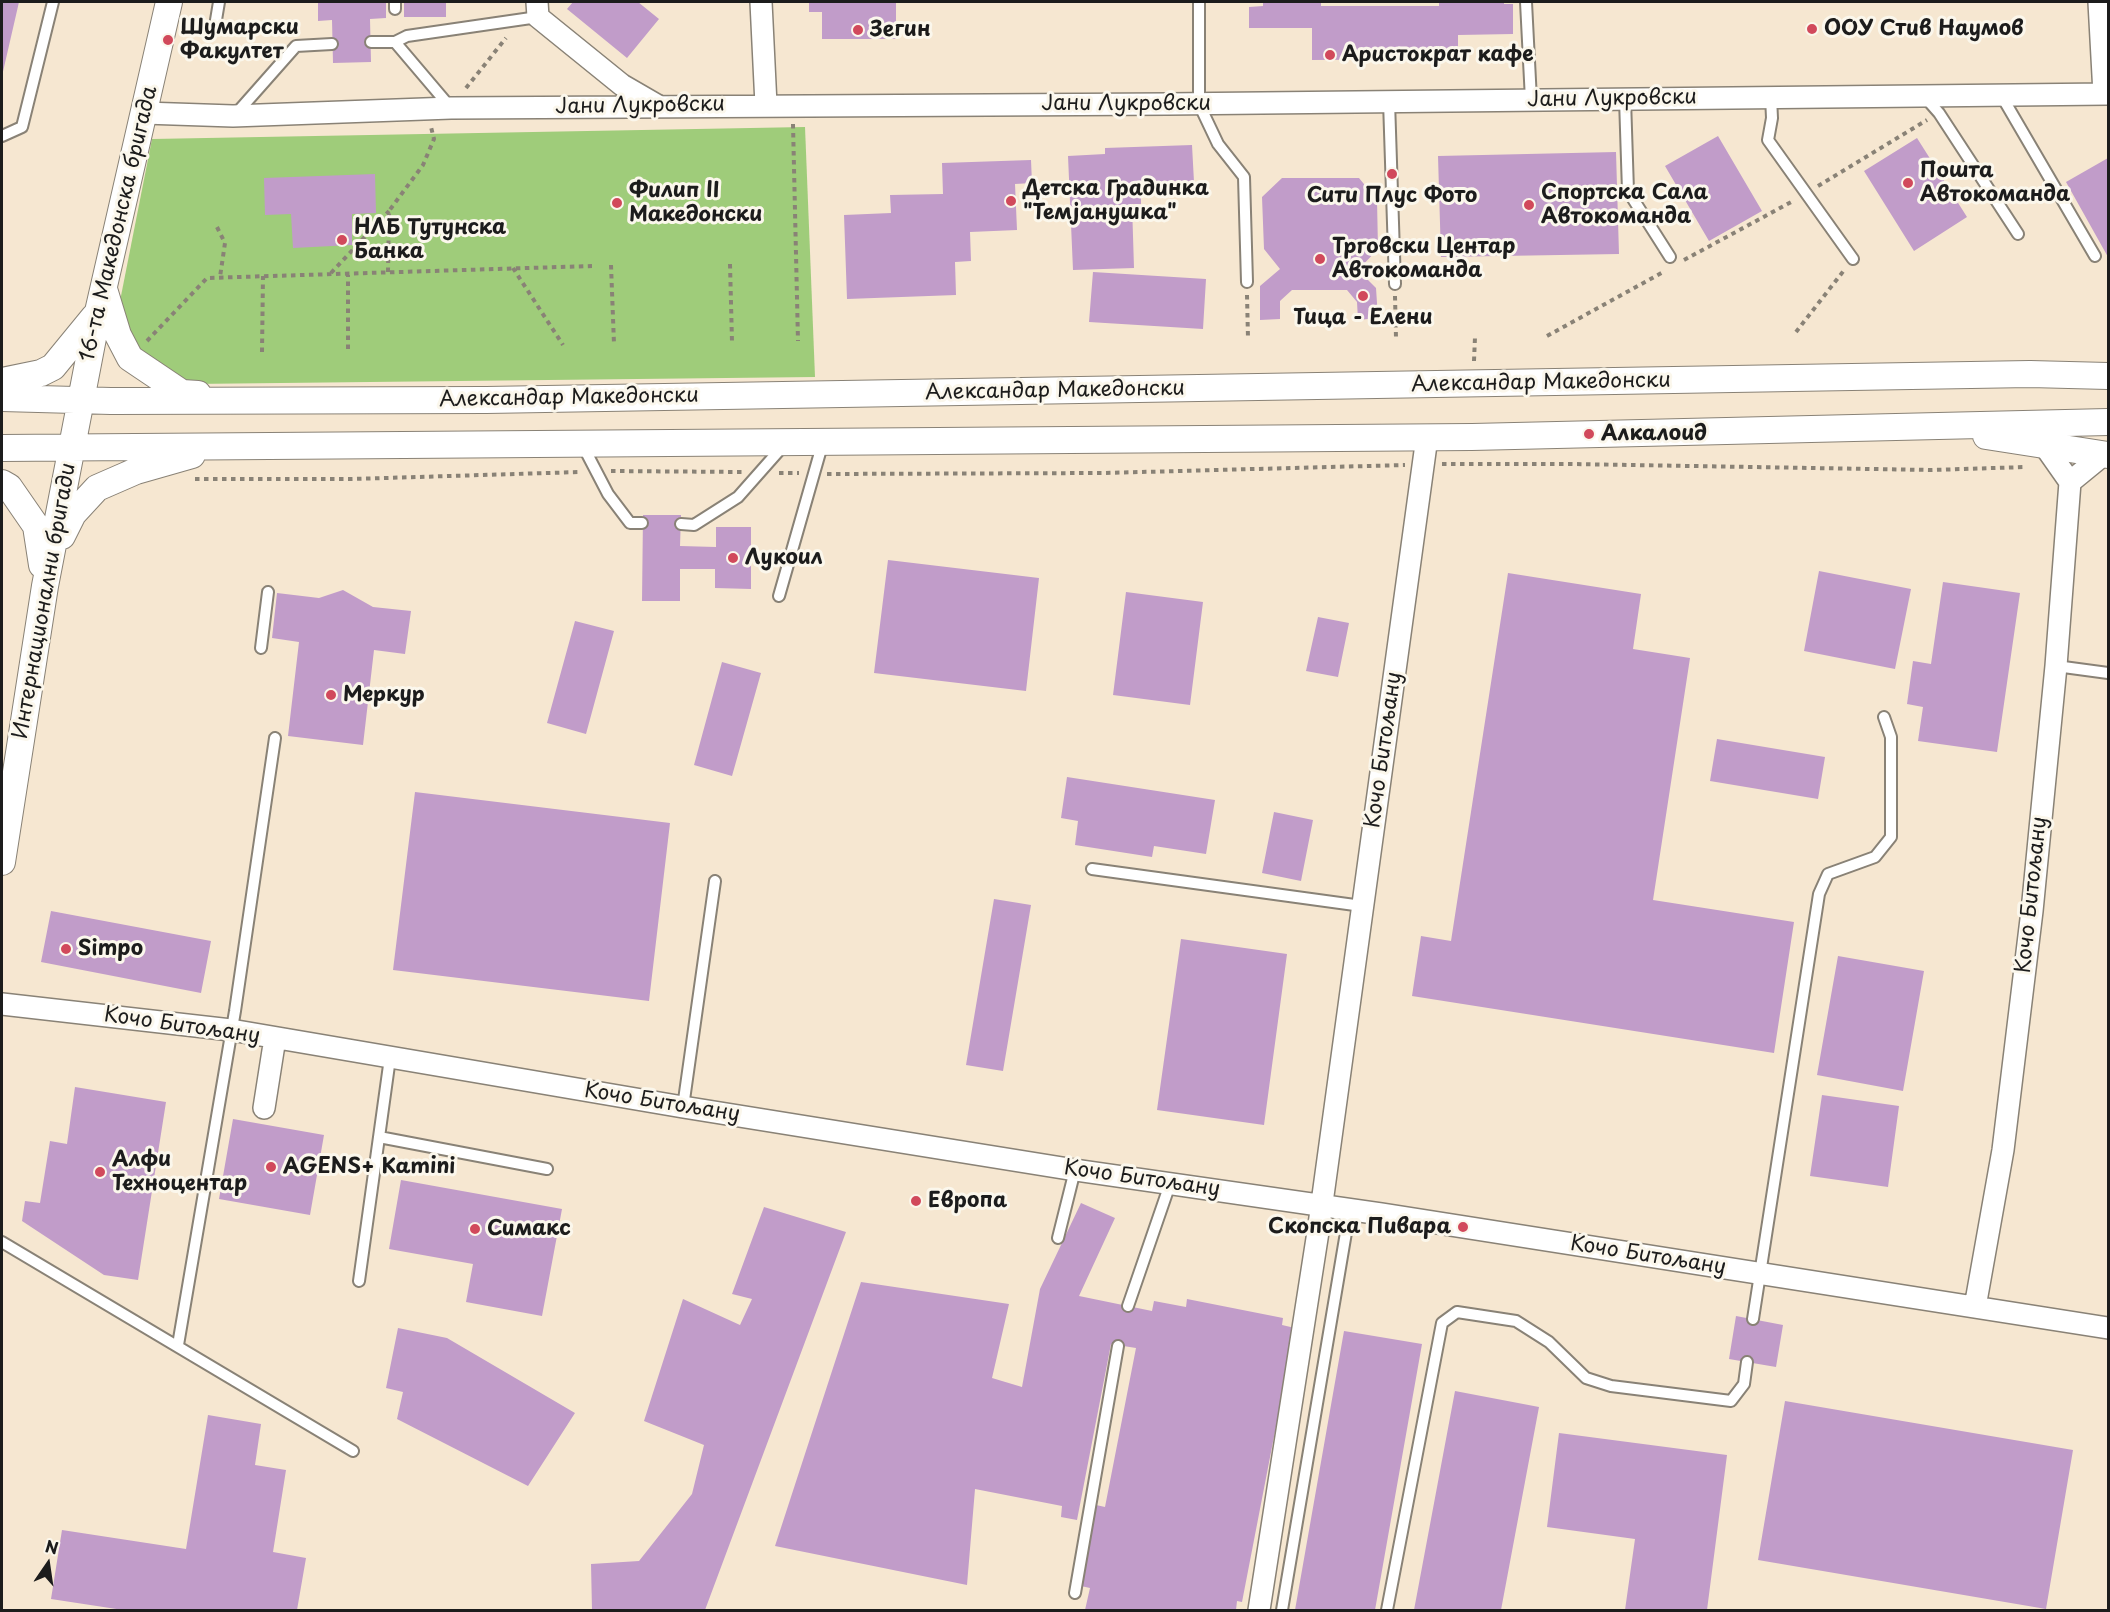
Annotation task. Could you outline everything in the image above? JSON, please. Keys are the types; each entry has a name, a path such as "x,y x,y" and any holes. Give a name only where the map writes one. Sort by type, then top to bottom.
{"street":[{"name":"16-та Македонска бригада","path":"72,448 98,312 169,2"},
{"path":"761,2 766,105"},
{"path":"2099,2 2107,96"},
{"path":"538,9 622,85 661,107"},
{"name":"Јани Лукровски","path":"144,113 233,117 451,108 2107,96"},
{"path":"104,287 118,334 130,358 182,393 255,400"},
{"path":"2,381 41,373 53,367 98,312"},
{"path":"2030,374 2109,364"},
{"name":"Александар Македонски","path":"2,398 498,400 2030,374 2109,376"},
{"name":"Александар Македонски","path":"2,448 1427,437 2109,422"},
{"path":"1921,425 2106,455"},
{"name":"Кочо Битољану","path":"1259,1611 1322,1205 1427,437"},
{"path":"2044,445 2064,474 2106,455"},
{"path":"50,558 73,514 97,488 136,471 227,446"},
{"name":"Интернационални бригади","path":"2,862 45,586 72,448"},
{"name":"Кочо Битољану","path":"1976,1307 2003,1150 2032,911 2056,666 2064,474"},
{"path":"2,483 9,487 36,526 45,586"},
{"name":"Кочо Битољану","path":"2,1004 231,1030 684,1107 1075,1170 1350,1209 2109,1328"},
{"path":"264,1108 275,1038"}],"lane":[{"path":"2,136 22,127 53,2"},
{"path":"216,20 219,2"},
{"path":"1199,2 1199,104 1218,144 1244,177 1247,282"},
{"path":"1526,2 1531,100"},
{"path":"371,42 395,42 407,36 538,9"},
{"path":"395,42 451,108"},
{"path":"233,117 296,46 332,44"},
{"path":"2000,95 2095,256"},
{"path":"1924,96 1939,113 2018,234"},
{"path":"1771,97 1772,118 1768,140 1853,259"},
{"path":"1625,99 1628,191 1673,261"},
{"path":"1389,101 1395,284"},
{"path":"779,596 823,441"},
{"path":"681,524 694,525 738,497 786,442"},
{"path":"581,443 608,494 630,523 642,523"},
{"path":"261,648 268,592"},
{"path":"2056,666 2109,673"},
{"path":"1754,1319 1819,894 1828,874 1875,857 1891,837 1891,736 1884,717"},
{"path":"178,1345 231,1030 275,738"},
{"path":"1092,869 1362,906"},
{"path":"684,1107 715,881"},
{"path":"359,1281 390,1058"},
{"path":"379,1137 547,1168"},
{"path":"1058,1238 1075,1170"},
{"path":"1128,1306 1170,1184"},
{"path":"1282,1611 1350,1209"},
{"path":"2,1242 353,1451"},
{"path":"1387,1611 1442,1323 1457,1312 1516,1321 1550,1342 1586,1378 1611,1386 1731,1401 1744,1384 1748,1362"},
{"path":"1075,1593 1118,1346"}],"path":[{"path":"451,108 511,32 538,9"},
{"path":"792,105 798,341"},
{"path":"331,274 389,211 423,165 434,139 427,109"},
{"path":"1673,261 1806,194 1939,113"},
{"path":"388,272 389,211"},
{"path":"217,227 225,243 220,277"},
{"path":"1796,332 1853,259"},
{"path":"730,264 732,342"},
{"path":"611,265 614,344"},
{"path":"130,358 207,278 592,266"},
{"path":"512,268 564,345"},
{"path":"1547,336 1665,271"},
{"path":"348,274 348,349"},
{"path":"262,352 263,276"},
{"path":"1247,282 1248,338"},
{"path":"1395,284 1396,338"},
{"path":"192,479 352,478 596,471 814,474 1104,473 1560,464 2064,474"}],"green space":[{"path":"805,127 815,377 192,384 137,352 120,301 152,139"}],"building":[{"path":"2,2 19,2 2,76"},
{"path":"318,2 386,2 386,18 370,19 371,62 333,63 332,20 318,21"},
{"path":"404,2 446,2 446,17 404,17"},
{"path":"573,2 638,2 659,19 627,58 567,9"},
{"path":"809,2 896,2 896,39 822,39 822,12 809,12"},
{"path":"1263,2 1321,2 1321,6 1439,6 1439,2 1504,2 1504,4 1513,4 1513,34 1458,35 1458,59 1312,60 1312,28 1249,28 1249,7 1263,6"},
{"path":"1718,136 1762,211 1709,241 1665,166"},
{"path":"1917,138 1967,217 1914,251 1864,171"},
{"path":"1192,145 1194,182 1141,184 1141,204 1132,204 1134,268 1073,270 1068,156 1105,154 1105,148"},
{"name":"Спортска Сала Автокоманда","path":"1616,152 1619,254 1441,257 1438,156"},
{"path":"2108,158 2108,257 2066,182"},
{"path":"1031,160 1032,183 1015,184 1017,230 970,232 971,261 955,262 956,295 847,299 844,215 891,213 890,195 943,194 942,163"},
{"path":"375,174 376,213 352,214 352,245 293,248 291,214 265,215 264,178"},
{"name":"Трговски Центар Автокоманда","path":"1282,178 1359,178 1377,200 1378,249 1358,270 1376,288 1378,318 1358,320 1357,302 1347,290 1292,290 1280,301 1280,319 1260,320 1260,286 1280,269 1264,249 1262,197"},
{"path":"1093,272 1206,279 1203,329 1089,322"},
{"path":"643,515 681,515 680,546 716,547 716,527 751,527 751,589 715,588 715,569 680,569 680,601 642,601"},
{"path":"888,560 1039,578 1026,691 874,673"},
{"path":"1819,571 1911,589 1895,669 1804,651"},
{"path":"1508,573 1641,594 1633,649 1690,658 1653,900 1794,922 1774,1053 1412,996 1421,936 1451,941"},
{"path":"1943,582 2020,593 1997,752 1918,741 1923,707 1907,704 1913,661 1931,664"},
{"name":"Меркур","path":"343,590 373,607 411,611 405,654 374,650 363,745 288,736 299,642 272,638 277,593 319,598"},
{"path":"1126,592 1203,602 1190,705 1113,695"},
{"path":"1318,617 1349,623 1338,677 1306,671"},
{"path":"575,621 614,631 586,734 547,723"},
{"path":"722,662 761,673 732,776 694,765"},
{"path":"1717,739 1825,757 1818,799 1710,781"},
{"path":"1067,777 1215,800 1206,854 1154,846 1152,857 1075,845 1078,821 1061,818"},
{"path":"415,792 670,823 649,1001 393,970"},
{"path":"1274,812 1313,820 1301,881 1262,873"},
{"path":"994,899 1031,905 1003,1071 966,1065"},
{"path":"51,911 211,941 201,993 41,962"},
{"path":"1181,939 1287,954 1264,1125 1157,1110"},
{"path":"1838,956 1924,971 1903,1091 1817,1075"},
{"name":"Алфи Техноцентар","path":"75,1087 166,1102 138,1280 104,1275 22,1221 25,1201 40,1203 50,1141 67,1144"},
{"path":"1822,1095 1899,1106 1888,1187 1810,1176"},
{"name":"AGENS+ Kamini","path":"233,1119 324,1135 310,1215 219,1199"},
{"name":"Симакс","path":"401,1180 562,1209 542,1316 466,1302 473,1264 389,1249"},
{"path":"1081,1203 1115,1218 1079,1296 1152,1311 1154,1301 1186,1307 1187,1299 1283,1318 1282,1325 1295,1328 1242,1602 1237,1601 1236,1610 1085,1610 1090,1588 1081,1586 1096,1505 1105,1507 1136,1348 1111,1344 1077,1520 1061,1517 1062,1506 975,1489 967,1585 775,1546 861,1282 1009,1304 992,1378 1022,1387 1040,1289"},
{"path":"764,1207 846,1232 705,1610 592,1610 591,1564 639,1561 692,1494 704,1445 644,1421 683,1299 740,1325 752,1299 732,1294"},
{"path":"1736,1316 1783,1325 1776,1367 1729,1359"},
{"path":"398,1328 447,1338 575,1413 528,1486 397,1419 403,1392 386,1388"},
{"path":"1344,1331 1422,1344 1375,1610 1295,1610"},
{"path":"1455,1391 1539,1407 1501,1610 1414,1610"},
{"path":"1785,1401 2073,1450 2046,1609 1758,1560"},
{"path":"208,1415 261,1424 255,1465 286,1470 273,1552 306,1558 297,1610 123,1610 51,1599 62,1530 186,1549"},
{"path":"1559,1433 1727,1455 1707,1610 1625,1610 1635,1539 1547,1527"}],"place":[{"name":"ООУ Стив Наумов","path":"1812,29"},
{"name":"Зегин","path":"858,30"},
{"name":"Шумарски Факултет","path":"168,40"},
{"name":"Аристократ кафе","path":"1330,55"},
{"name":"Сити Плус Фото","path":"1392,174"},
{"name":"Пошта Автокоманда","path":"1908,183"},
{"name":"Детска Градинка \"Темјанушка\"","path":"1011,201"},
{"name":"Филип II Македонски","path":"617,203"},
{"name":"Спортска Сала Автокоманда","path":"1529,205"},
{"name":"НЛБ Тутунска Банка","path":"342,240"},
{"name":"Трговски Центар Автокоманда","path":"1320,259"},
{"name":"Тица - Елени","path":"1363,296"},
{"name":"Алкалоид","path":"1589,434"},
{"name":"Лукоил","path":"733,558"},
{"name":"Меркур","path":"331,695"},
{"name":"Simpo","path":"66,949"},
{"name":"AGENS+ Kamini","path":"271,1167"},
{"name":"Алфи Техноцентар","path":"100,1172"},
{"name":"Европа","path":"916,1201"},
{"name":"Скопска Пивара","path":"1463,1227"},
{"name":"Симакс","path":"475,1229"}]}
